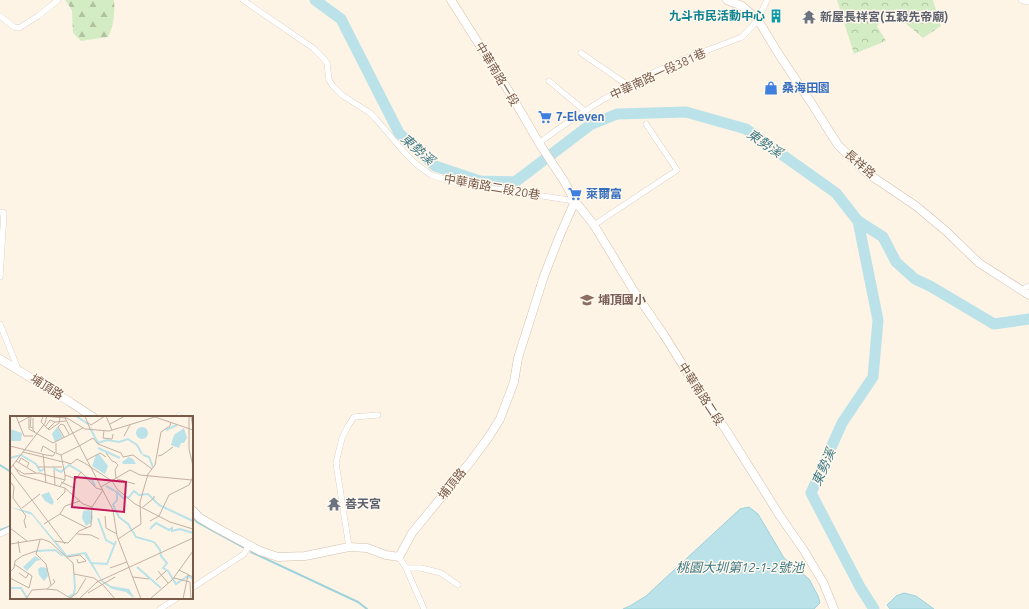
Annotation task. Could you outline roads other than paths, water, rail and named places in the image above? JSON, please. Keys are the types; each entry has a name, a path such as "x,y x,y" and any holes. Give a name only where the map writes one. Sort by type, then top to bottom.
{"street":[{"path":"0,16 14,27 19,28 38,16 58,0"},
{"name":"中華南路二段20巷","path":"243,0 313,48 327,64 329,80 333,86 342,95 376,118 404,152 416,164 431,175 457,183 575,201"},
{"name":"中華南路一段","path":"451,0 510,93 540,146 564,181"},
{"name":"長祥路","path":"727,0 742,6 758,20 838,144 867,173 916,206 947,232 979,263 1029,295"},
{"name":"中華南路一段381巷","path":"540,146 585,111 648,75 684,59 742,37 758,20 767,0"},
{"path":"1022,0 1029,2"},
{"path":"581,53 628,86"},
{"path":"549,81 585,111"},
{"path":"594,225 677,170 646,124"},
{"name":"中華南路二段","path":"564,181 575,201 594,225 634,291 803,549 823,582 834,609"},
{"name":"埔頂路","path":"399,558 412,533 471,461 500,419 514,382 518,358 544,276 575,201"},
{"path":"0,212 4,213 0,277"},
{"path":"1021,290 1029,286"},
{"path":"0,324 18,369"},
{"name":"埔頂路","path":"0,359 92,416"},
{"path":"348,547 336,463 342,438 354,417 378,415"},
{"path":"193,511 200,518 260,551 278,557 305,556 348,547 367,548 399,558 406,568 424,609"},
{"path":"0,534 10,530"},
{"path":"193,587 244,554 249,545"},
{"path":"406,568 421,568 441,573 458,585"},
{"path":"160,609 175,599"}],"water":[{"name":"桃園大圳第12-1-2號池","path":"749,507 758,514 784,558 809,579 820,603 814,609 623,609 646,596 740,509"},
{"path":"904,593 916,596 934,609 890,609 887,605 896,596"}],"waterway":[{"name":"東勢溪","path":"315,0 341,19 399,133 435,166 480,181 515,182 590,125 617,114 686,112 746,129 836,193 858,221 878,320 873,377 842,423 811,493 860,587 874,609"},
{"path":"858,221 883,237 896,262 915,279 930,286 994,324 1029,319"},
{"path":"0,465 10,471"},
{"path":"193,518 197,522 243,547"},
{"path":"0,530 10,526"},
{"path":"251,552 358,602 367,609"}],"place":[{"name":"九斗市民活動中心","path":"776,16"},
{"name":"新屋長祥宮(五穀先帝廟)","path":"809,17"},
{"name":"桑海田園","path":"771,88"},
{"name":"7-Eleven","path":"545,117"},
{"name":"萊爾富","path":"575,194"},
{"name":"埔頂國小","path":"587,300"},
{"name":"善天宮","path":"334,504"}]}
